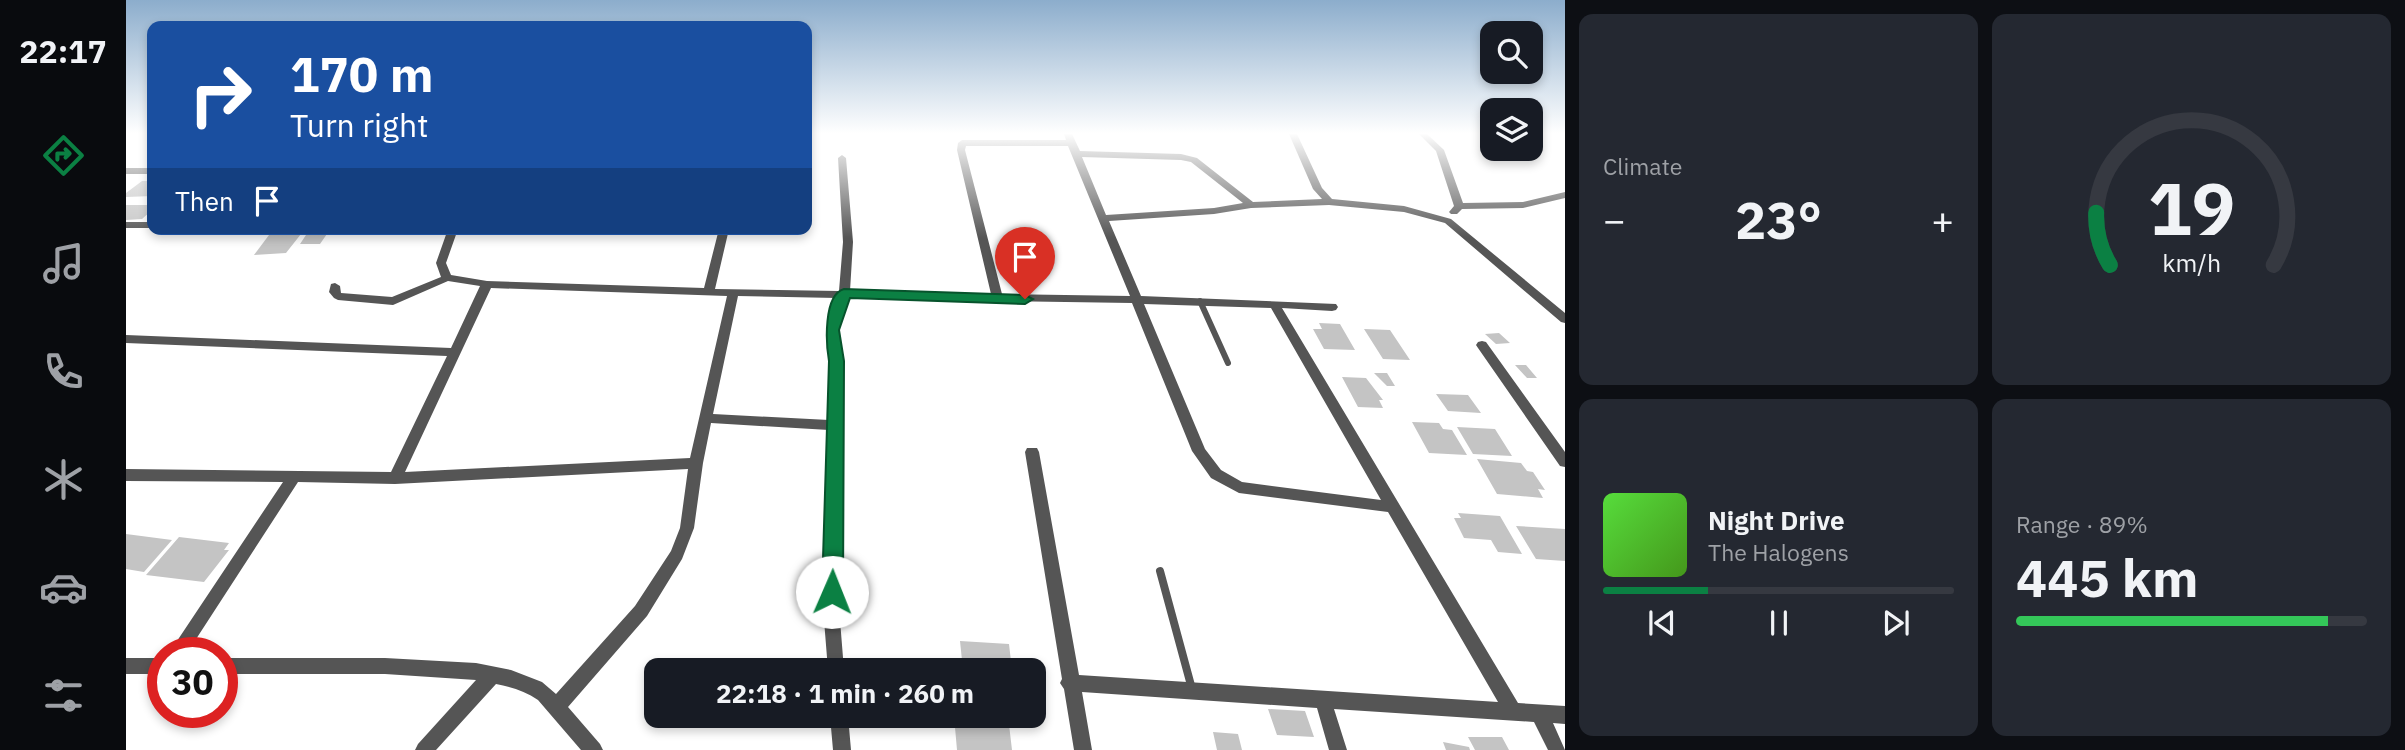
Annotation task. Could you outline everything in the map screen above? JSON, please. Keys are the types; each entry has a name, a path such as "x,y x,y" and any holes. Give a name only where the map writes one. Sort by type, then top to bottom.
{"street":[{"path":"835,658 832,620 836,361 832,330 844,293 848,242 843,169"},
{"path":"966,169 998,299"},
{"path":"1084,169 1199,452 1216,474 1239,487 1392,507"},
{"path":"1205,169 1251,205"},
{"path":"1309,169 1318,189 1329,202"},
{"path":"1446,169 1459,206"},
{"path":"126,171 147,171"},
{"path":"1459,206 1523,205 1565,195"},
{"path":"1105,218 1214,211 1251,205 1329,202 1404,209 1448,221 1565,319"},
{"path":"1448,221 1459,206"},
{"path":"126,225 147,225"},
{"path":"447,278 441,263 451,235"},
{"path":"709,292 723,235"},
{"path":"335,286 334,292 338,296 393,301 447,278 487,284 709,292 844,293 998,299 1136,299 1332,307"},
{"path":"395,478 487,284"},
{"path":"556,706 641,611 677,554 687,528 696,463 733,292"},
{"path":"1275,304 1512,710"},
{"path":"126,340 455,352"},
{"path":"1482,345 1565,462"},
{"path":"706,418 835,425"},
{"path":"1032,452 1069,683 1083,750"},
{"path":"126,475 395,478 696,463"},
{"path":"188,637 293,478"},
{"path":"126,666 147,666"},
{"path":"238,666 451,668 493,674 535,687 556,706 594,750"},
{"path":"425,750 493,674"},
{"path":"1069,683 1565,715"},
{"path":"1323,700 1338,750"},
{"path":"1539,713 1557,750"},
{"path":"840,728 842,750"}],"lane":[{"path":"1200,301 1228,363"},
{"path":"1160,571 1192,689"}],"building":[{"path":"142,181 147,181 147,196 126,197 126,193"},
{"path":"126,205 147,205 147,214 142,219 126,220"},
{"path":"269,235 300,235 286,253 254,255"},
{"path":"306,235 326,235 320,244 300,244"},
{"path":"1319,323 1340,324 1355,350 1324,349 1313,329 1322,329"},
{"path":"1364,329 1390,330 1410,360 1383,359"},
{"path":"1499,333 1510,343 1496,344 1485,334"},
{"path":"1515,365 1526,365 1537,378 1527,378"},
{"path":"1374,373 1387,373 1395,386 1387,386"},
{"path":"1342,377 1366,378 1383,400 1379,400 1383,408 1358,407"},
{"path":"1436,394 1468,395 1481,413 1448,411"},
{"path":"1412,422 1439,423 1443,429 1452,430 1467,455 1429,453"},
{"path":"1457,427 1495,429 1512,456 1473,454"},
{"path":"1477,459 1521,463 1527,471 1533,472 1545,490 1538,489 1543,498 1497,494"},
{"path":"1458,513 1500,516 1522,554 1498,552 1491,540 1464,538 1454,518 1461,518"},
{"path":"1516,526 1565,529 1565,561 1536,559"},
{"path":"126,534 172,540 144,572 126,569"},
{"path":"179,537 229,543 224,550 229,550 204,582 146,575"},
{"path":"960,641 1009,644 1011,658 962,658"},
{"path":"1268,709 1305,711 1314,737 1277,735"},
{"path":"955,728 1009,728 1012,750 957,750"},
{"path":"1213,732 1238,734 1242,750 1217,750"},
{"path":"1468,737 1502,737 1509,750 1475,750"},
{"path":"1443,742 1469,747 1470,750 1446,750"}],"route":[{"path":"832,592 836,361 832,330 844,293 1025,299"}]}
